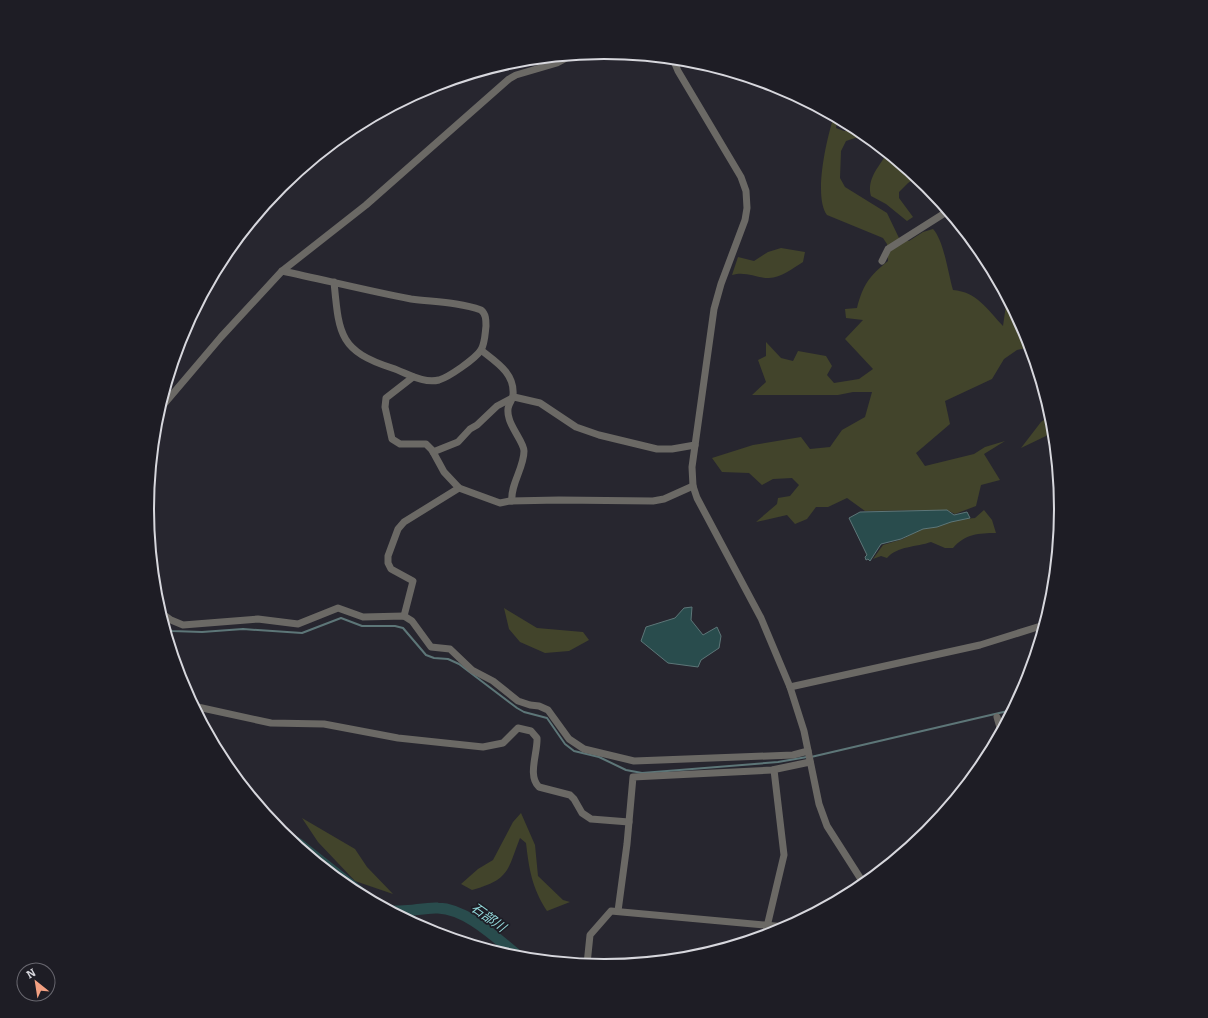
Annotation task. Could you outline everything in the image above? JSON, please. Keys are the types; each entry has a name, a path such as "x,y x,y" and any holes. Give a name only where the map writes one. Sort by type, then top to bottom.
{"street":[{"path":"168,400 221,337 282,271 366,205 509,79 516,75 560,62"},
{"path":"676,65 741,177 748,200 744,225 721,284 714,309 692,466 693,486 697,498 761,618 790,687 802,724 819,804 826,826 860,878"},
{"path":"882,261 888,249 944,214"},
{"path":"282,271 411,298 481,310 486,318 485,336 481,350 448,377 432,381 413,377 372,362 360,355 343,335 338,323 334,282"},
{"path":"481,350 505,370 511,382 514,397 508,406 508,418 524,451 512,494 512,501"},
{"path":"413,377 386,398 385,407 391,435 397,443 422,443 429,446 444,472 459,488 500,503 512,501 572,500 653,501 664,499 693,486"},
{"path":"433,452 461,440 470,429 477,426 497,406 514,397 540,403 576,427 599,436 657,449 672,449 695,445"},
{"path":"404,616 413,580 392,569 388,563 388,556 396,533 404,522 459,488"},
{"path":"167,617 177,624 191,625 258,619 298,624 338,608 363,617 404,616 412,621 431,647 450,649 472,670 494,681 518,701 525,704 539,706 548,710 569,739 584,749 634,761 793,755 808,751"},
{"path":"790,687 980,645 1038,627"},
{"path":"200,707 270,723 324,724 398,738 483,748 503,743 514,730 522,728 532,731 537,738 534,773 536,784 539,787 570,795 582,813 591,818 629,822"},
{"path":"997,717 999,724"},
{"path":"618,911 629,822 631,779 634,776 774,770 810,762"},
{"path":"767,927 784,856 774,770"},
{"path":"588,958 590,935 602,923 610,911 771,927"}],"shaded area":[{"path":"833,121 837,124 836,128 847,131 859,138 846,141 841,151 840,178 845,187 887,213 899,238 909,241 923,232 933,229 937,234 943,249 953,290 969,294 981,302 1003,326 1006,306 1024,348 1017,350 1004,359 992,379 945,401 950,424 916,453 925,466 974,454 985,447 1005,441 984,454 1000,480 981,485 976,506 955,514 947,510 865,511 847,498 828,507 816,507 807,519 795,524 787,515 756,522 777,504 778,498 790,496 799,485 792,478 773,479 762,485 749,473 722,472 712,458 753,445 801,437 810,449 830,447 842,430 865,417 872,392 853,392 838,395 752,395 766,382 758,360 766,356 766,342 781,358 793,361 798,351 826,356 832,366 827,375 834,383 859,379 873,369 845,339 863,320 846,318 845,309 857,308 864,287 871,276 888,261 887,244 883,238 827,215 823,206 821,195 821,181 828,138"},
{"path":"884,158 911,181 899,192 899,198 913,217 907,221 886,204 871,196 871,181 875,171"},
{"path":"781,248 805,252 803,262 787,272 773,278 764,278 746,274 732,275 738,257 754,261 768,252"},
{"path":"1045,419 1047,434 1021,448"},
{"path":"947,510 954,515 967,512 970,518 937,527 923,529 901,539 881,544 870,561 868,559 866,560 865,557 867,555 849,518 860,512"},
{"path":"984,510 992,520 996,533 984,533 967,537 953,548 945,548 931,542 896,551 887,558 881,556 873,559 883,545 903,539 922,528 954,520 975,518"},
{"path":"692,607 691,620 703,635 717,627 721,636 719,648 701,660 698,667 668,663 641,641 646,627 675,618 684,608"},
{"path":"504,608 537,628 583,632 589,640 569,651 545,653 520,642 509,629"},
{"path":"521,813 535,845 538,876 563,900 570,902 547,911 542,903 532,878 526,843 520,838 509,866 494,882 472,890 461,884 478,869 493,860 513,822"},
{"path":"302,818 355,849 367,867 393,894 355,881 318,842"}],"waterway":[{"path":"171,630 202,632 243,629 302,633 341,618 362,626 395,626 403,628 426,655 434,658 448,659 459,664 517,708 524,712 547,718 565,744 574,751 599,757 626,770 642,773 778,762 807,757"},
{"path":"811,757 1006,711"},
{"name":"石部川","path":"401,911 426,908 449,910 460,914 482,927 510,949"}]}
